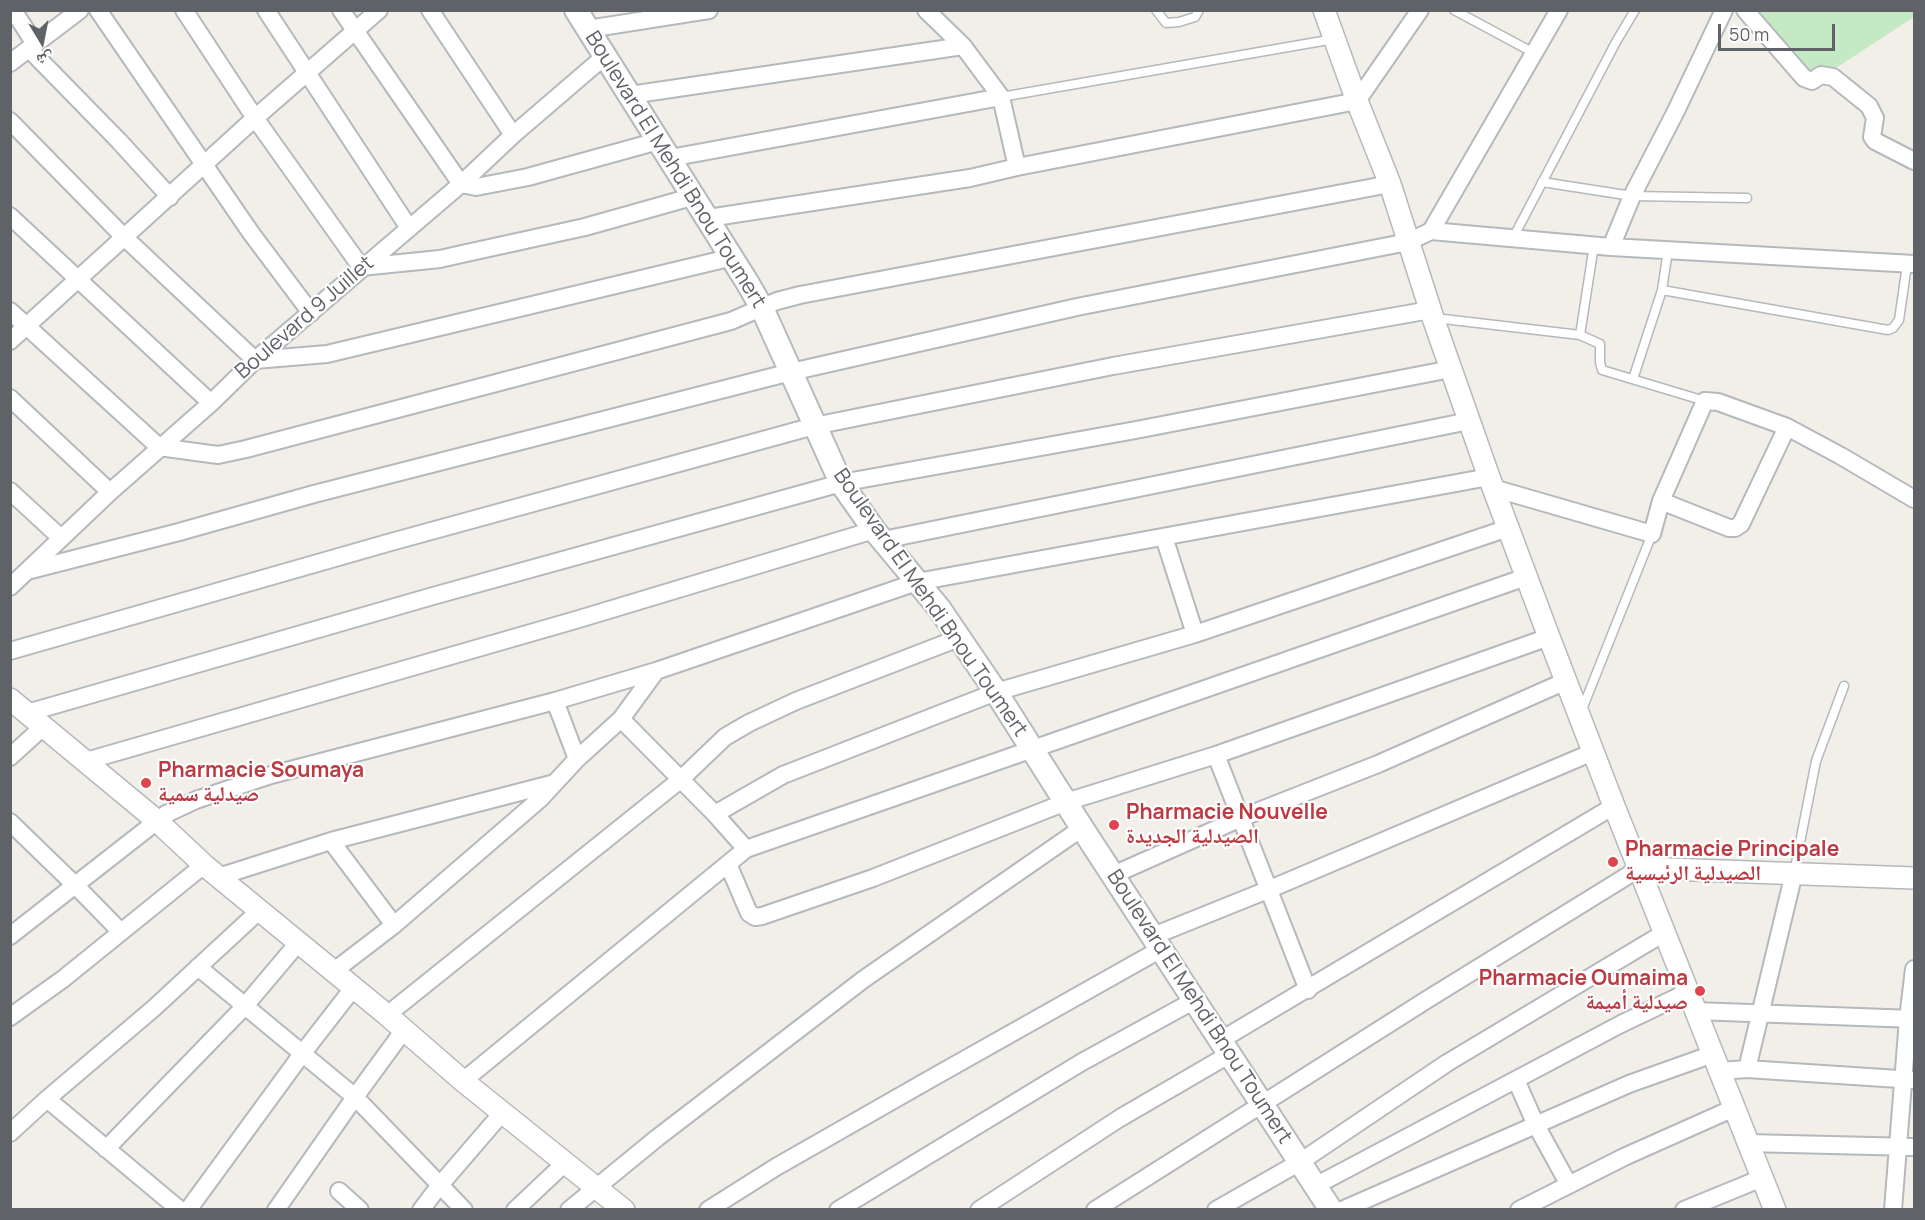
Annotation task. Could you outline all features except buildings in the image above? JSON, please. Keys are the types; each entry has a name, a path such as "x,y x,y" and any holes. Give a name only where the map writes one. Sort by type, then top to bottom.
{"main road":[{"name":"Boulevard El Mehdi Bnou Toumert","path":"582,20 695,196 762,308 841,483 960,638 1331,1209"}],"street":[{"path":"13,10 32,46 170,197"},
{"path":"10,63 80,10"},
{"path":"98,10 251,233 311,313"},
{"path":"184,10 255,118 361,267 440,259 585,227 695,196"},
{"path":"266,10 409,228"},
{"path":"341,10 461,184 476,187 664,149 1001,97"},
{"path":"10,341 123,236 380,10"},
{"path":"430,10 513,135"},
{"path":"582,20 709,10"},
{"path":"926,10 963,46 1001,97 1017,167"},
{"path":"1324,10 1390,184 1451,369 1526,577 1691,1002 1775,1209"},
{"path":"708,218 970,178 1357,101 1420,10"},
{"path":"1431,231 1559,10"},
{"path":"1603,246 1675,113 1725,10"},
{"path":"1745,10 1804,78 1809,81 1821,75 1833,77 1869,106 1875,118 1872,137 1875,141 1914,161"},
{"path":"630,95 963,46"},
{"name":"Boulevard 9 Juillet","path":"11,585 255,360 361,267 461,184 513,135 605,56"},
{"path":"10,122 123,236 255,360 327,354 733,257"},
{"path":"10,310 159,447 218,455 731,321 777,301 824,290 1390,184"},
{"path":"10,216 211,403"},
{"path":"27,571 314,494 791,372 1077,307 1408,242 1431,231 1603,246 1911,265"},
{"path":"10,651 390,542 814,426 1113,366 1432,314"},
{"path":"19,706 422,599 841,483 1124,432 1451,369"},
{"path":"10,398 110,492"},
{"path":"13,928 76,886 156,820 196,800 271,775 555,701 656,671 917,582 1164,537 1491,483 1652,534 1661,501 1705,401 1718,402 1786,427 1914,499"},
{"path":"86,761 879,535 1469,421"},
{"path":"1661,501 1729,528 1735,528 1741,524 1786,427"},
{"path":"10,491 61,538"},
{"path":"715,814 783,775 996,692 1195,634 1508,528"},
{"path":"1164,537 1195,634"},
{"path":"463,1081 746,849 1526,577"},
{"path":"728,864 749,913 755,917 762,916 873,878 1066,802 1216,754 1549,637"},
{"path":"387,1015 680,780 725,737 796,701 960,638"},
{"path":"334,971 394,925 540,799 577,759 621,719 656,671"},
{"path":"1113,875 1241,818 1378,764 1566,681"},
{"path":"555,701 577,759"},
{"path":"19,706 156,820 211,871 354,987 463,1081 624,1209"},
{"path":"621,719 715,814 746,849"},
{"path":"10,757 44,726"},
{"path":"708,1209 776,1167 932,1078 1157,942 1270,889 1593,752"},
{"path":"1216,754 1308,990"},
{"path":"10,1017 70,973 120,932 211,871 555,782"},
{"path":"979,1209 1120,1118 1308,990 1614,806"},
{"path":"10,822 120,932"},
{"path":"569,1209 864,979 1082,828"},
{"path":"331,841 394,925"},
{"path":"1095,1209 1640,868 1914,878"},
{"path":"1747,1069 1794,873"},
{"path":"10,1133 154,1008 260,910"},
{"path":"1216,1209 1300,1162 1447,1063 1665,933"},
{"path":"106,1149 244,1007 298,943"},
{"path":"198,967 355,1097 464,1209"},
{"path":"1893,1209 1906,1147 1914,969"},
{"path":"188,1209 354,987"},
{"path":"838,1209 1082,1062 1195,1000"},
{"path":"1315,1186 1621,1024 1691,1002 1760,1014 1911,1019"},
{"path":"276,1209 404,1030"},
{"path":"1342,1209 1629,1084 1716,1063 1747,1069 1908,1080"},
{"path":"1516,1080 1536,1125 1569,1185"},
{"path":"47,1099 180,1209"},
{"path":"1519,1209 1624,1157 1734,1108"},
{"path":"421,1209 502,1113"},
{"path":"1747,1143 1906,1147"},
{"path":"515,1209 565,1163"},
{"path":"1684,1209 1762,1178"},
{"path":"339,1191 360,1209"}],"lane":[{"path":"1156,10 1166,23 1195,17 1199,10"},
{"path":"1454,10 1534,53"},
{"path":"1513,238 1635,10"},
{"path":"1001,97 1335,39"},
{"path":"1542,182 1632,196 1746,198"},
{"path":"1580,335 1603,246"},
{"path":"1633,379 1662,290 1668,250"},
{"path":"1662,290 1888,330 1893,328 1899,320 1911,265"},
{"path":"1432,314 1580,335 1600,344 1602,370 1705,401"},
{"path":"1579,716 1652,534"},
{"path":"1794,873 1816,761 1844,686"}],"green space":[{"path":"1914,10 1914,17 1810,85 1757,11"}],"place":[{"name":"Pharmacie Soumaya صيدلية سمية","path":"146,783"},
{"name":"Pharmacie Nouvelle الصيدلية الجديدة","path":"1114,825"},
{"name":"Pharmacie Principale الصيدلية الرئيسية","path":"1613,862"},
{"name":"Pharmacie Oumaima صيدلية أميمة","path":"1700,991"}]}
